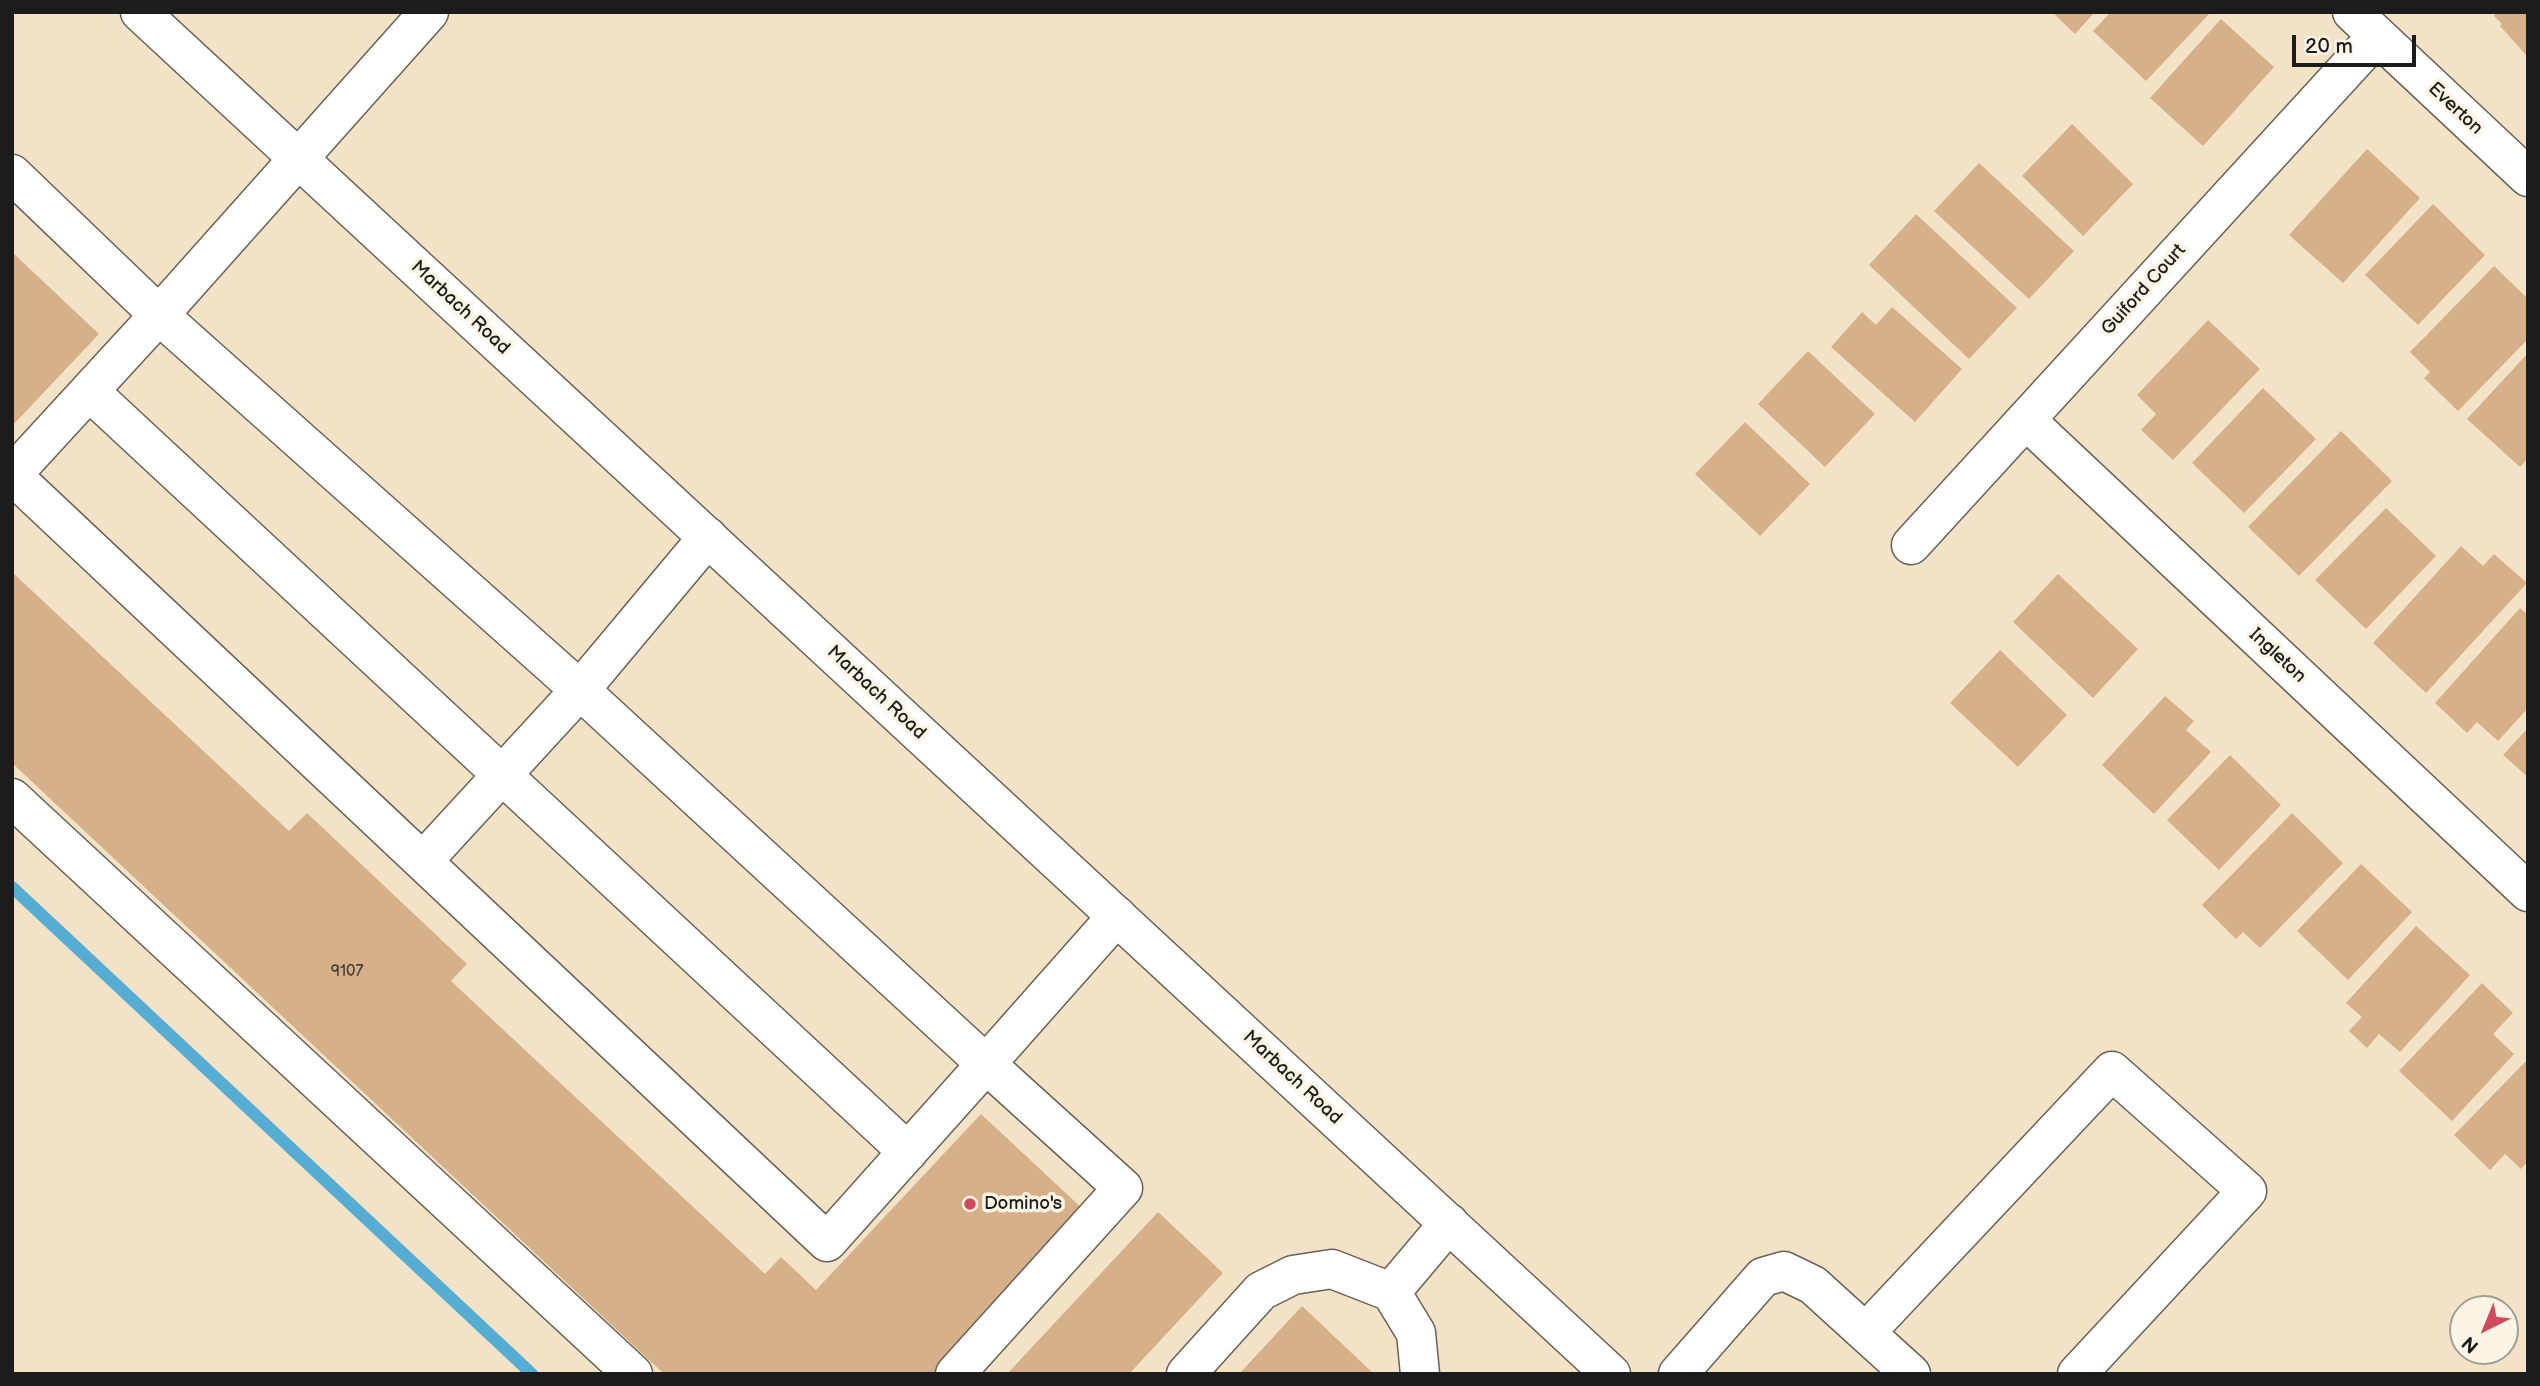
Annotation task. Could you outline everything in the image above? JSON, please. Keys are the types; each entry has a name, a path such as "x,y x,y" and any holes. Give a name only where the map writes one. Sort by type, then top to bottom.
{"main road":[{"name":"Marbach Road","path":"140,12 1611,1374"},
{"path":"411,18 299,160 12,475 827,1242 1117,916"},
{"name":"Everton","path":"2365,24 2528,177"},
{"name":"Guiford Court","path":"1911,545 2026,420 2365,24"},
{"path":"12,174 159,315 580,690 1123,1188 955,1374"},
{"path":"89,391 908,1152"},
{"name":"Ingleton","path":"2026,420 2528,891"},
{"path":"423,861 580,690 708,537"},
{"path":"12,798 633,1374"},
{"path":"1867,1331 2112,1071 2246,1191 2077,1374"},
{"path":"1391,1292 1449,1223"},
{"path":"1186,1374 1261,1290 1293,1275 1332,1269 1391,1292 1416,1333 1420,1374"},
{"path":"1678,1374 1763,1277 1784,1271 1812,1285 1867,1331 1912,1374"}],"building":[{"path":"2052,12 2095,12 2075,34"},
{"path":"2111,12 2211,12 2146,81 2093,31"},
{"path":"2497,12 2528,12 2528,57 2500,26 2502,24 2494,16"},
{"path":"2221,19 2274,67 2203,146 2150,98"},
{"path":"2072,124 2133,184 2083,236 2022,176"},
{"path":"2367,149 2420,198 2343,283 2289,235"},
{"path":"1979,163 2074,251 2029,299 1934,211"},
{"path":"2433,204 2485,255 2418,325 2365,275"},
{"path":"1916,214 2017,308 1969,359 1869,265"},
{"path":"12,252 99,334 12,426"},
{"path":"2494,266 2528,299 2528,339 2458,411 2424,378 2430,372 2410,352"},
{"path":"1892,307 1962,369 1915,422 1831,347 1862,312 1876,325"},
{"path":"2208,320 2260,369 2173,460 2141,430 2156,414 2137,395"},
{"path":"1808,351 1875,414 1825,467 1758,404"},
{"path":"2528,353 2528,458 2520,467 2467,419"},
{"path":"2263,388 2316,439 2244,513 2192,463"},
{"path":"1745,422 1810,484 1760,536 1695,474"},
{"path":"2341,431 2392,481 2299,576 2248,527"},
{"path":"2386,508 2436,556 2366,629 2315,580"},
{"path":"2461,546 2483,566 2494,554 2527,583 2426,693 2373,643"},
{"path":"12,572 289,831 307,813 467,964 451,981 765,1274 781,1257 816,1290 981,1114 1085,1211 933,1374 664,1374 12,763"},
{"path":"2058,574 2138,649 2093,698 2013,622"},
{"path":"2520,608 2528,615 2528,708 2498,741 2477,722 2467,733 2435,703"},
{"path":"2000,650 2067,715 2018,767 1950,703"},
{"path":"2165,696 2194,721 2186,730 2211,752 2154,814 2102,765"},
{"path":"2528,728 2528,777 2503,755"},
{"path":"2230,755 2281,805 2219,870 2167,820"},
{"path":"2292,813 2343,863 2260,948 2243,932 2236,939 2202,905"},
{"path":"2361,864 2412,912 2348,980 2297,931"},
{"path":"2416,926 2470,975 2400,1052 2379,1034 2367,1048 2349,1031 2362,1017 2346,1003"},
{"path":"2482,983 2513,1013 2493,1034 2514,1054 2452,1121 2399,1071"},
{"path":"2528,1059 2528,1161 2521,1169 2505,1154 2490,1170 2454,1135"},
{"path":"1158,1212 1223,1273 1129,1374 1007,1374"},
{"path":"1302,1306 1374,1374 1239,1374"}],"waterway":[{"path":"12,887 532,1374"}],"place":[{"name":"Domino's","path":"970,1204"}]}
